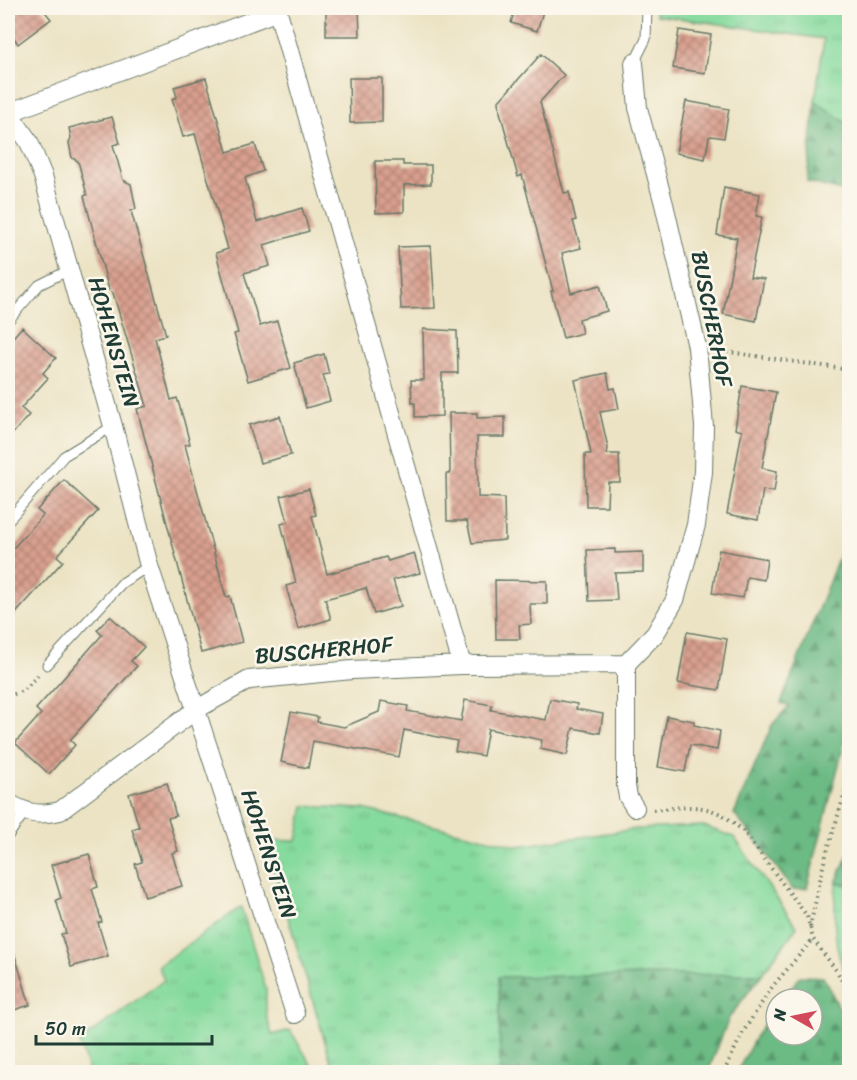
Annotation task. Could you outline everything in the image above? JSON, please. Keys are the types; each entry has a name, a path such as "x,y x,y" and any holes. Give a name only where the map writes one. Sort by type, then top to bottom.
{"street":[{"path":"8,112 277,9 462,664"},
{"name":"BUSCHERHOF","path":"197,709 249,680 352,670 462,664 627,664 655,634 675,600 696,525 703,472 705,426 697,347 664,204 638,108 634,63"},
{"name":"HOHENSTEIN","path":"8,112 30,142 43,177 113,426 149,566 295,1014"},
{"path":"627,664 626,786 628,797 635,807"},
{"path":"8,803 25,812 43,815 60,811 197,709"}],"lane":[{"name":"BUSCHERHOF","path":"634,63 646,39 647,8"},
{"name":"HOHENSTEIN","path":"8,321 39,285 69,270"},
{"name":"HOHENSTEIN","path":"8,520 64,456 113,426"},
{"path":"45,667 122,583 149,566"},
{"path":"8,836 25,812"}],"path":[{"path":"697,347 849,370"},
{"path":"8,696 23,691 45,667"},
{"path":"810,928 824,862 849,776"},
{"path":"635,807 649,810 700,806 733,822 744,832 807,916 813,939 838,973 849,996"},
{"path":"724,1072 743,1032 772,987 813,939"}],"green space":[{"path":"654,8 849,8 849,125 815,101 824,39 656,15"},
{"path":"815,101 849,125 849,193 807,182"},
{"path":"849,531 849,725 807,888 793,890 734,814 772,725 789,706 781,703"},
{"path":"304,806 363,809 518,846 636,829 704,826 734,837 797,927 762,974 499,977 500,1072 334,1072 265,840 297,841"},
{"path":"849,852 849,885 836,883"},
{"path":"836,883 849,885 849,982 843,970 837,946"},
{"path":"241,907 266,989 266,1014 272,1035 290,1030 316,1072 89,1072 79,1042 164,980 158,966"},
{"path":"762,974 729,1018 708,1072 500,1072 499,977"},
{"path":"800,976 823,977 849,1026 849,1072 737,1072 764,1024 764,1047 824,1047 824,987 792,987"}],"building":[{"path":"8,8 42,8 51,19 18,44 8,29"},
{"path":"326,8 359,8 360,36 326,36"},
{"path":"515,8 544,8 537,31 511,23"},
{"path":"679,30 711,35 705,73 673,68"},
{"path":"541,54 564,75 540,102 564,193 569,192 576,220 573,221 581,248 562,253 571,293 600,285 607,311 579,319 582,333 563,338 522,175 518,177 499,101"},
{"path":"206,78 227,152 255,144 263,171 245,178 257,222 302,208 309,231 264,245 270,266 244,273 260,326 277,321 291,368 248,381 234,334 238,333 216,253 228,249 195,134 183,137 172,99 177,97 174,87"},
{"path":"349,78 382,78 382,122 350,123"},
{"path":"686,101 729,109 724,138 709,137 705,159 676,153"},
{"path":"112,117 120,143 113,145 123,180 131,184 136,209 131,211 166,335 155,338 171,400 177,398 184,421 190,444 185,445 226,597 230,596 242,642 201,653 137,409 147,406 113,293 109,290 84,196 87,195 78,161 72,158 69,143 71,138 69,128"},
{"path":"375,161 403,161 403,165 431,165 431,184 404,185 404,212 376,213"},
{"path":"724,187 760,194 756,216 762,217 750,277 764,279 756,321 723,314 737,238 717,235"},
{"path":"431,246 435,308 401,309 398,247"},
{"path":"22,327 56,358 43,373 48,378 21,408 29,415 8,439 8,343"},
{"path":"423,329 457,331 458,373 442,373 442,416 415,417 411,380 424,380"},
{"path":"324,354 329,374 323,375 330,401 306,408 294,363"},
{"path":"607,373 610,389 615,388 619,409 600,412 608,448 607,454 619,454 620,482 608,482 607,506 586,506 585,454 591,454 575,380"},
{"path":"742,386 776,392 762,468 777,471 774,492 763,490 758,520 727,514 742,431 735,429"},
{"path":"449,413 477,413 477,418 505,417 505,437 477,437 478,497 504,498 505,540 472,543 467,521 447,521 446,474 450,474"},
{"path":"280,416 291,455 260,463 249,425"},
{"path":"64,480 98,511 57,556 63,561 8,622 8,554 43,515 37,510"},
{"path":"309,489 316,515 312,516 327,574 386,557 388,561 414,553 420,573 393,580 401,606 374,614 366,588 325,599 331,619 298,629 286,586 296,583 281,524 288,522 281,496"},
{"path":"615,549 615,553 643,552 643,572 615,573 617,600 589,601 587,550"},
{"path":"719,550 767,559 764,580 747,577 743,598 712,593"},
{"path":"495,580 547,581 547,604 530,604 531,624 519,625 520,639 496,639"},
{"path":"110,616 144,647 131,661 137,666 70,740 75,745 49,774 15,743 41,714 36,709 102,635 97,630"},
{"path":"687,632 727,639 719,690 678,683"},
{"path":"550,699 577,704 576,709 603,714 600,733 573,728 567,755 540,749 542,740 488,729 483,756 455,751 457,741 404,730 399,757 313,741 308,768 281,762 291,712 318,717 317,722 344,727 379,712 381,701 408,706 407,711 461,721 465,700 492,705 491,710 546,720"},
{"path":"667,716 694,721 694,725 720,731 717,750 690,745 685,772 658,767"},
{"path":"167,783 176,816 168,818 178,851 172,853 182,886 145,897 135,864 142,862 132,829 139,827 129,794"},
{"path":"89,854 98,887 92,889 102,922 98,923 108,956 71,967 61,934 66,933 56,900 61,898 51,865"},
{"path":"8,946 12,946 30,1005 8,1012"}]}
